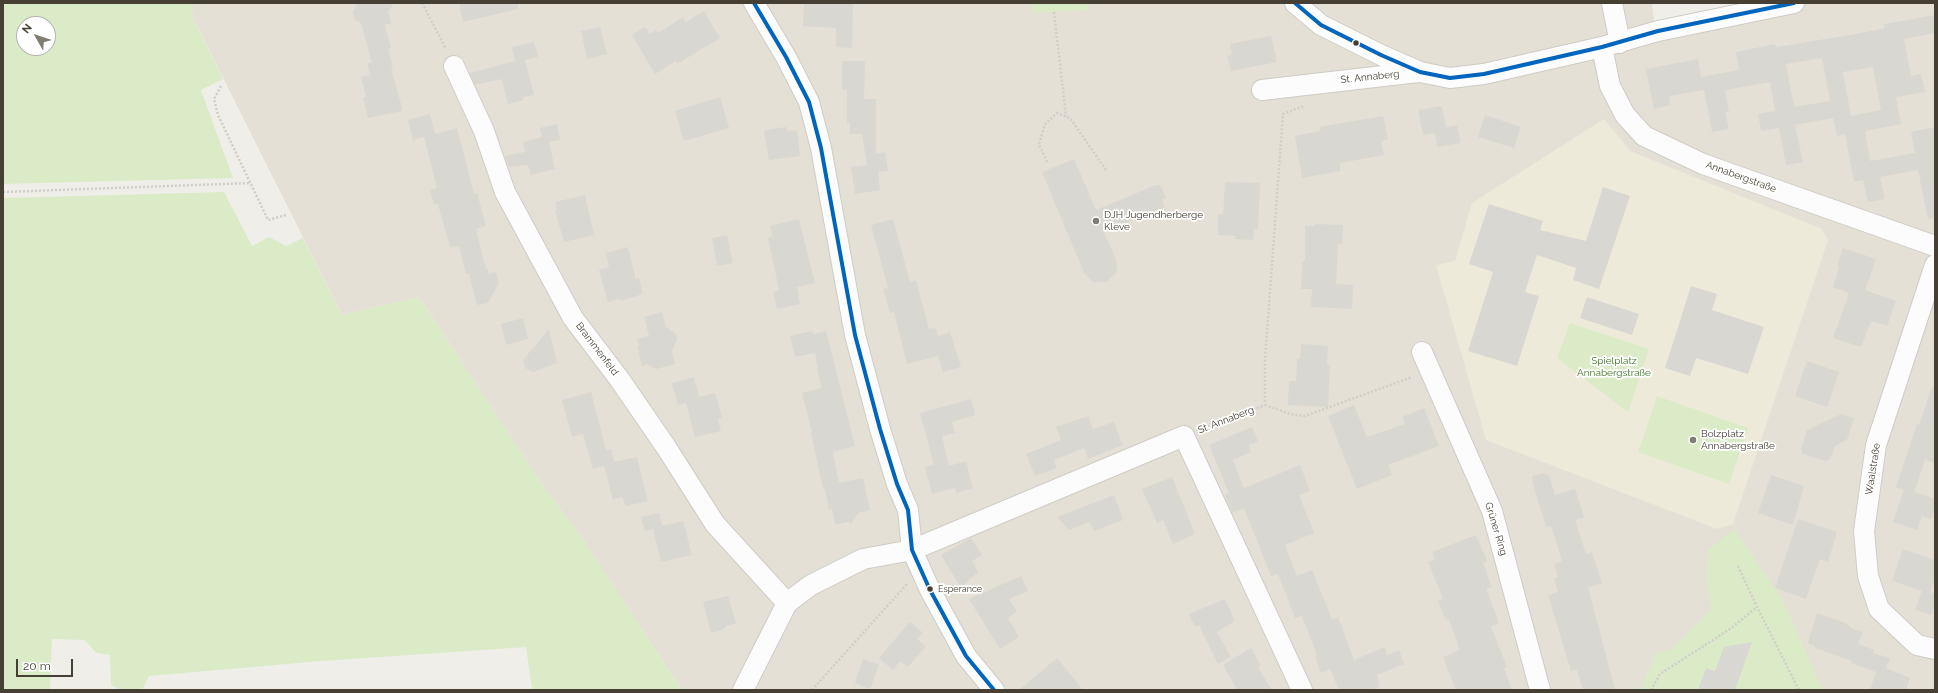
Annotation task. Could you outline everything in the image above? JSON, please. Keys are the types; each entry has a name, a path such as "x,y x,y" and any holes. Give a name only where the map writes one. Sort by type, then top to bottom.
{"street":[{"path":"754,3 786,57 809,102 821,148 855,335 880,429 897,484 908,510 912,550 966,656 993,690"},
{"path":"1296,3 1321,25 1420,72 1450,78 1484,74 1611,45 1658,31 1794,3"},
{"name":"Annabergstraße","path":"1612,3 1610,86 1625,115 1644,136 1703,164 1935,246"},
{"name":"Brammenfeld","path":"454,66 484,132 505,192 573,318 624,386 666,447 715,524 787,603"},
{"name":"St. Annaberg","path":"1262,90 1320,82 1420,72"},
{"name":"Waalstraße","path":"1935,266 1876,444 1864,531 1868,576 1880,609 1917,645 1935,649"},
{"name":"Grüner Ring","path":"1426,361 1492,511 1540,690"},
{"path":"744,690 787,603 811,585 863,559 912,550 1184,436 1302,690"}],"path":[{"path":"422,3 454,66"},
{"path":"1054,12 1066,116"},
{"name":"St. Annaberg","path":"1184,436 1265,405 1265,359 1282,114 1316,101 1320,82"},
{"path":"221,86 214,99 218,115 268,220 286,215"},
{"path":"1047,162 1039,144 1044,124 1058,113 1070,118 1106,170"},
{"path":"3,192 251,183"},
{"path":"1265,405 1290,414 1305,416 1390,387 1426,361"},
{"path":"1738,566 1799,690"},
{"path":"812,690 921,569"},
{"path":"1651,690 1660,674 1730,629 1757,607"}],"shaded area":[{"path":"191,3 1652,3 1655,31 1794,3 1935,3 1935,690 682,690 578,532 547,491 419,297 342,315 193,18"},
{"path":"1604,119 1630,151 1822,229 1828,240 1733,524 1717,529 1486,440 1436,265 1455,261 1472,203"}],"green space":[{"path":"3,3 191,3 193,18 223,79 201,90 233,178 3,184"},
{"path":"1031,3 1087,3 1088,10 1033,13"},
{"path":"224,192 252,246 269,237 286,246 303,238 342,315 419,297 547,491 578,532 682,690 532,690 526,647 322,661 149,676 142,690 121,690 111,685 110,655 96,653 85,640 52,639 50,690 3,690 3,198"},
{"name":"Spielplatz Annabergstraße","path":"1570,323 1649,349 1628,412 1557,358"},
{"name":"Bolzplatz Annabergstraße","path":"1657,396 1748,428 1729,484 1638,452"},
{"path":"1735,529 1781,597 1823,690 1640,690 1655,654 1672,649 1712,609 1706,583 1708,550"}],"building":[{"path":"358,3 394,3 388,12 391,23 385,25 391,48 388,49 393,68 391,68 403,111 368,118 363,97 366,97 361,77 370,75 367,63 371,63 371,60 361,23 354,19 353,12"},
{"path":"459,3 518,3 518,9 463,22"},
{"path":"804,3 853,3 852,48 836,47 836,28 803,26"},
{"path":"704,11 720,38 677,64 676,61 655,74 632,35 645,27 650,34 656,30 658,33 683,17 686,22"},
{"path":"1935,15 1935,33 1904,39 1911,76 1921,74 1925,92 1896,97 1901,124 1865,131 1870,161 1915,153 1911,132 1935,127 1935,218 1928,219 1918,170 1880,177 1885,199 1868,202 1863,180 1854,182 1845,134 1837,136 1833,118 1795,125 1803,162 1786,165 1779,128 1761,131 1758,114 1775,111 1770,82 1725,90 1729,111 1725,112 1729,129 1712,132 1704,90 1669,96 1670,105 1654,109 1646,69 1698,59 1701,77 1739,70 1736,52 1775,44 1776,47 1856,34 1885,28 1884,24","holes":["1822,58 1830,101 1794,107 1786,64","1873,67 1881,110 1851,116 1843,72"]},
{"path":"600,27 607,54 587,59 581,31"},
{"path":"1271,36 1277,62 1231,71 1227,56 1232,55 1230,44"},
{"path":"534,42 538,57 525,60 534,95 523,97 523,100 508,104 502,79 475,85 470,73 515,61 512,47"},
{"path":"842,61 865,61 864,99 876,99 876,154 885,152 888,171 878,172 880,190 855,194 851,167 867,165 862,134 850,134 850,123 847,123 847,90 842,90"},
{"path":"720,97 729,128 684,141 675,111"},
{"path":"1442,106 1446,127 1457,125 1461,143 1437,147 1435,133 1423,135 1418,110"},
{"path":"430,114 435,134 457,128 474,194 477,193 486,226 476,229 486,269 488,269 489,274 496,272 499,283 488,303 477,305 469,274 466,274 459,246 450,247 438,204 434,205 430,190 437,188 424,137 413,140 408,120"},
{"path":"1485,115 1521,127 1514,148 1478,137"},
{"path":"1383,116 1388,140 1381,141 1384,155 1340,163 1340,171 1302,178 1295,136 1320,131 1319,127"},
{"path":"557,124 560,140 549,142 555,169 531,175 528,165 509,167 505,156 525,152 523,142 542,137 540,128"},
{"path":"786,127 787,131 797,130 800,156 769,160 764,132 765,130"},
{"name":"DJH Jugendherberge Kleve","path":"1074,159 1096,210 1156,185 1160,185 1166,198 1162,199 1165,207 1104,232 1116,260 1117,266 1116,273 1106,282 1093,282 1084,273 1042,172"},
{"path":"1225,182 1260,183 1258,229 1254,229 1253,240 1235,239 1235,236 1218,235 1218,214 1223,214"},
{"path":"1603,187 1630,196 1599,289 1573,280 1576,268 1537,255 1525,292 1539,296 1517,366 1468,351 1493,272 1469,264 1489,204 1543,221 1540,230 1586,241"},
{"path":"585,195 594,235 564,242 555,211 557,211 555,202"},
{"path":"799,219 815,283 797,287 800,304 777,309 773,292 779,290 768,238 773,236 770,226"},
{"path":"893,219 910,282 916,280 929,329 935,328 938,336 950,332 961,367 943,372 938,356 907,364 894,312 890,313 883,289 888,288 871,225"},
{"path":"1315,224 1343,225 1342,244 1338,244 1336,284 1353,285 1352,309 1311,307 1312,289 1301,289 1302,263 1305,260 1305,226 1315,226"},
{"path":"727,235 733,263 717,266 712,238"},
{"path":"628,247 636,279 639,278 643,294 620,301 619,299 608,302 599,270 609,267 606,253"},
{"path":"1843,248 1876,259 1865,290 1896,301 1887,326 1871,321 1861,347 1833,338 1849,293 1833,287"},
{"path":"1691,286 1717,294 1712,310 1764,327 1748,374 1696,358 1690,376 1665,368"},
{"path":"1587,297 1639,314 1632,335 1580,318"},
{"path":"662,312 666,327 676,334 677,340 672,351 675,364 656,369 647,364 642,366 637,346 639,346 637,339 649,336 644,317"},
{"path":"523,318 528,339 506,345 501,324"},
{"path":"549,329 557,363 533,372 525,368 523,360"},
{"path":"812,331 813,334 826,331 855,446 833,452 839,483 863,478 870,510 858,513 851,524 847,522 835,525 832,509 829,510 802,393 821,388 815,353 795,357 790,336"},
{"path":"1301,344 1328,346 1327,365 1330,365 1328,407 1288,405 1289,381 1296,381 1297,359 1300,359"},
{"path":"1807,361 1839,372 1827,407 1795,396"},
{"path":"694,377 699,397 715,393 722,418 718,419 721,431 695,437 686,403 678,405 672,383"},
{"path":"1932,386 1935,387 1935,463 1925,460 1914,492 1935,499 1935,508 1931,519 1922,516 1917,530 1893,522 1904,490 1896,487 1917,424 1919,425"},
{"path":"591,392 606,450 611,449 614,462 637,457 648,501 626,506 622,497 613,500 604,466 593,469 583,434 572,437 562,400"},
{"path":"971,399 975,415 952,422 955,433 942,436 949,466 966,461 973,488 956,493 955,488 932,494 925,467 934,465 920,413"},
{"path":"1354,405 1367,437 1405,424 1402,417 1424,408 1439,446 1388,465 1392,475 1357,489 1328,416"},
{"path":"1841,414 1854,418 1847,440 1835,446 1830,459 1825,461 1803,454 1801,449 1807,430"},
{"path":"1088,416 1093,429 1114,422 1123,445 1088,459 1084,448 1054,460 1057,468 1035,476 1026,454 1061,440 1056,427"},
{"path":"1252,427 1258,441 1249,445 1251,452 1233,460 1244,488 1300,465 1310,491 1299,495 1314,533 1285,545 1297,576 1312,570 1332,619 1338,617 1354,660 1385,647 1387,655 1399,650 1404,664 1377,675 1380,687 1371,690 1339,690 1330,669 1321,673 1315,656 1317,655 1302,616 1295,618 1278,574 1271,576 1244,508 1232,513 1225,495 1229,493 1209,445"},
{"path":"1544,473 1549,475 1555,495 1575,489 1584,517 1575,520 1586,554 1592,552 1602,583 1588,587 1615,690 1583,690 1577,669 1571,671 1548,595 1558,592 1554,578 1558,577 1554,564 1562,561 1551,526 1546,527 1533,484 1532,476"},
{"path":"1771,475 1804,486 1793,525 1758,513"},
{"path":"1172,477 1195,534 1173,544 1163,520 1157,523 1142,489"},
{"path":"1114,495 1123,520 1094,531 1090,522 1069,530 1057,517"},
{"path":"659,513 662,526 683,521 692,555 661,562 653,529 645,531 641,517"},
{"path":"1798,519 1837,532 1828,562 1820,559 1806,599 1775,588"},
{"path":"1476,535 1487,561 1483,563 1492,587 1486,589 1499,623 1491,627 1507,667 1504,668 1512,690 1456,690 1443,657 1460,650 1449,620 1446,621 1438,601 1443,599 1428,562 1435,559 1432,552"},
{"path":"971,538 982,555 972,561 978,572 961,588 941,555"},
{"path":"1903,549 1935,560 1935,578 1930,592 1935,594 1935,604 1931,615 1915,610 1922,591 1892,581"},
{"path":"1021,576 1028,591 1009,599 1017,611 1008,618 1019,637 1000,649 969,599"},
{"path":"728,596 736,623 711,633 703,602"},
{"path":"1225,599 1235,621 1217,632 1231,657 1218,664 1199,625 1195,627 1189,614"},
{"path":"1817,613 1846,623 1851,628 1863,632 1858,644 1874,650 1873,653 1890,658 1886,668 1910,678 1906,690 1870,690 1876,672 1851,663 1852,661 1815,648 1813,645 1808,643"},
{"path":"910,622 923,633 917,639 926,646 908,667 900,661 893,670 879,658"},
{"path":"1752,642 1735,690 1698,690 1706,668 1715,671 1724,647"},
{"path":"1251,648 1261,666 1258,668 1272,690 1237,690 1223,665"},
{"path":"1057,658 1083,690 1019,690"},
{"path":"863,659 879,665 870,689 855,683"}],"transit line":[{"path":"754,3 786,57 809,102 821,148 855,335 880,429 897,484 908,510 912,550 930,590 966,656 994,690"},
{"path":"1295,3 1321,25 1381,55 1420,72 1450,78 1484,74 1602,47 1658,31 1794,3"}],"place":[{"name":"DJH Jugendherberge Kleve","path":"1096,221"},
{"name":"Bolzplatz Annabergstraße","path":"1693,440"},
{"name":"Esperance","path":"930,589"}]}
